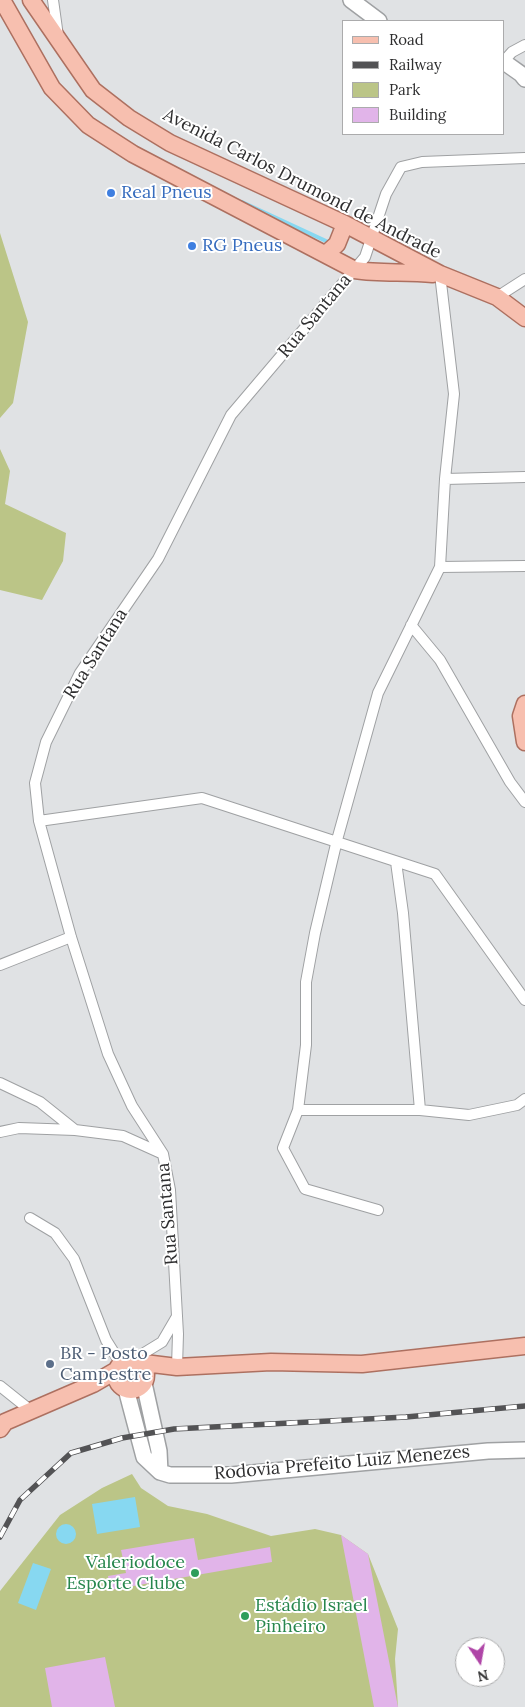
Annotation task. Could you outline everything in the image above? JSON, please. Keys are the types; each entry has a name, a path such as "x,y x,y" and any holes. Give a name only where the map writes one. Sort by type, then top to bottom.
{"main road":[{"name":"Avenida Carlos Drumond de Andrade","path":"2,0 52,88 88,125 133,154 327,253 355,270 440,274"},
{"name":"Avenida Carlos Drumond de Andrade","path":"31,0 59,44 93,90 128,118 170,142 345,224 440,274"},
{"path":"351,0 378,20"},
{"path":"505,63 522,74 525,79"},
{"path":"327,253 337,244 345,224"},
{"path":"440,274 497,297 525,318"},
{"path":"525,704 521,716 525,742"},
{"path":"125,1372 271,1362 362,1364 525,1346"},
{"path":"0,1429 5,1422 30,1410 125,1372 144,1367 159,1451 160,1472"},
{"path":"125,1372 136,1389 145,1380 177,1367"},
{"path":"125,1372 144,1457 160,1472"},
{"name":"Rodovia Prefeito Luiz Menezes","path":"160,1472 170,1475 231,1475 488,1451 525,1450"}],"street":[{"path":"53,0 59,44"},
{"path":"505,61 512,52 525,45"},
{"name":"Rua Santana","path":"177,1367 170,1190 163,1154 132,1106 108,1054 71,937 39,821 35,783 46,742 80,673 158,559 231,415 364,257 372,239 386,194 401,167 422,162 525,158"},
{"path":"378,1210 306,1189 282,1148 298,1110 306,1045 306,982 315,933 337,840 378,693 440,567 445,479 454,394 440,274"},
{"path":"497,297 525,279"},
{"path":"445,479 525,477"},
{"path":"440,567 525,566"},
{"path":"411,625 440,660 510,782 525,802"},
{"path":"39,821 202,798 337,840 435,874 525,1000"},
{"path":"396,862 403,913 420,1110"},
{"path":"0,965 71,937"},
{"path":"0,1083 40,1102 75,1130"},
{"path":"298,1110 420,1110 469,1115 517,1105 525,1099"},
{"path":"0,1132 19,1128 75,1130 123,1136 163,1154"},
{"path":"30,1218 54,1233 74,1259 106,1340 125,1372 162,1342 176,1318"},
{"path":"0,1386 30,1410"}],"green space":[{"path":"0,233 28,322 13,403 0,418"},
{"path":"0,449 10,471 5,504 66,533 63,561 42,600 0,590"},
{"name":"Valeriodoce Esporte Clube","path":"132,1474 141,1488 168,1506 207,1514 271,1536 315,1529 341,1535 368,1554 398,1629 395,1659 398,1707 0,1707 0,1591 60,1515 102,1488"}],"water":[{"path":"135,1497 140,1527 97,1534 92,1504"},
{"path":"66,1524 73,1527 76,1534 73,1541 66,1544 59,1541 56,1534 59,1527"},
{"path":"33,1563 51,1569 36,1610 18,1603"}],"building":[{"path":"341,1535 368,1554 398,1707 374,1707"},
{"path":"194,1538 198,1560 270,1547 272,1562 110,1590 108,1576 126,1573 121,1550"},
{"path":"105,1657 115,1707 52,1707 45,1668"}],"waterway":[{"path":"242,202 326,241"}],"railway":[{"path":"0,1537 20,1500 71,1453 122,1438 174,1429 406,1417 525,1406"}],"place":[{"name":"Real Pneus","path":"111,193"},
{"name":"RG Pneus","path":"192,246"},
{"name":"BR - Posto Campestre","path":"50,1364"},
{"name":"Valeriodoce Esporte Clube","path":"195,1573"},
{"name":"Estádio Israel Pinheiro","path":"245,1616"}]}
